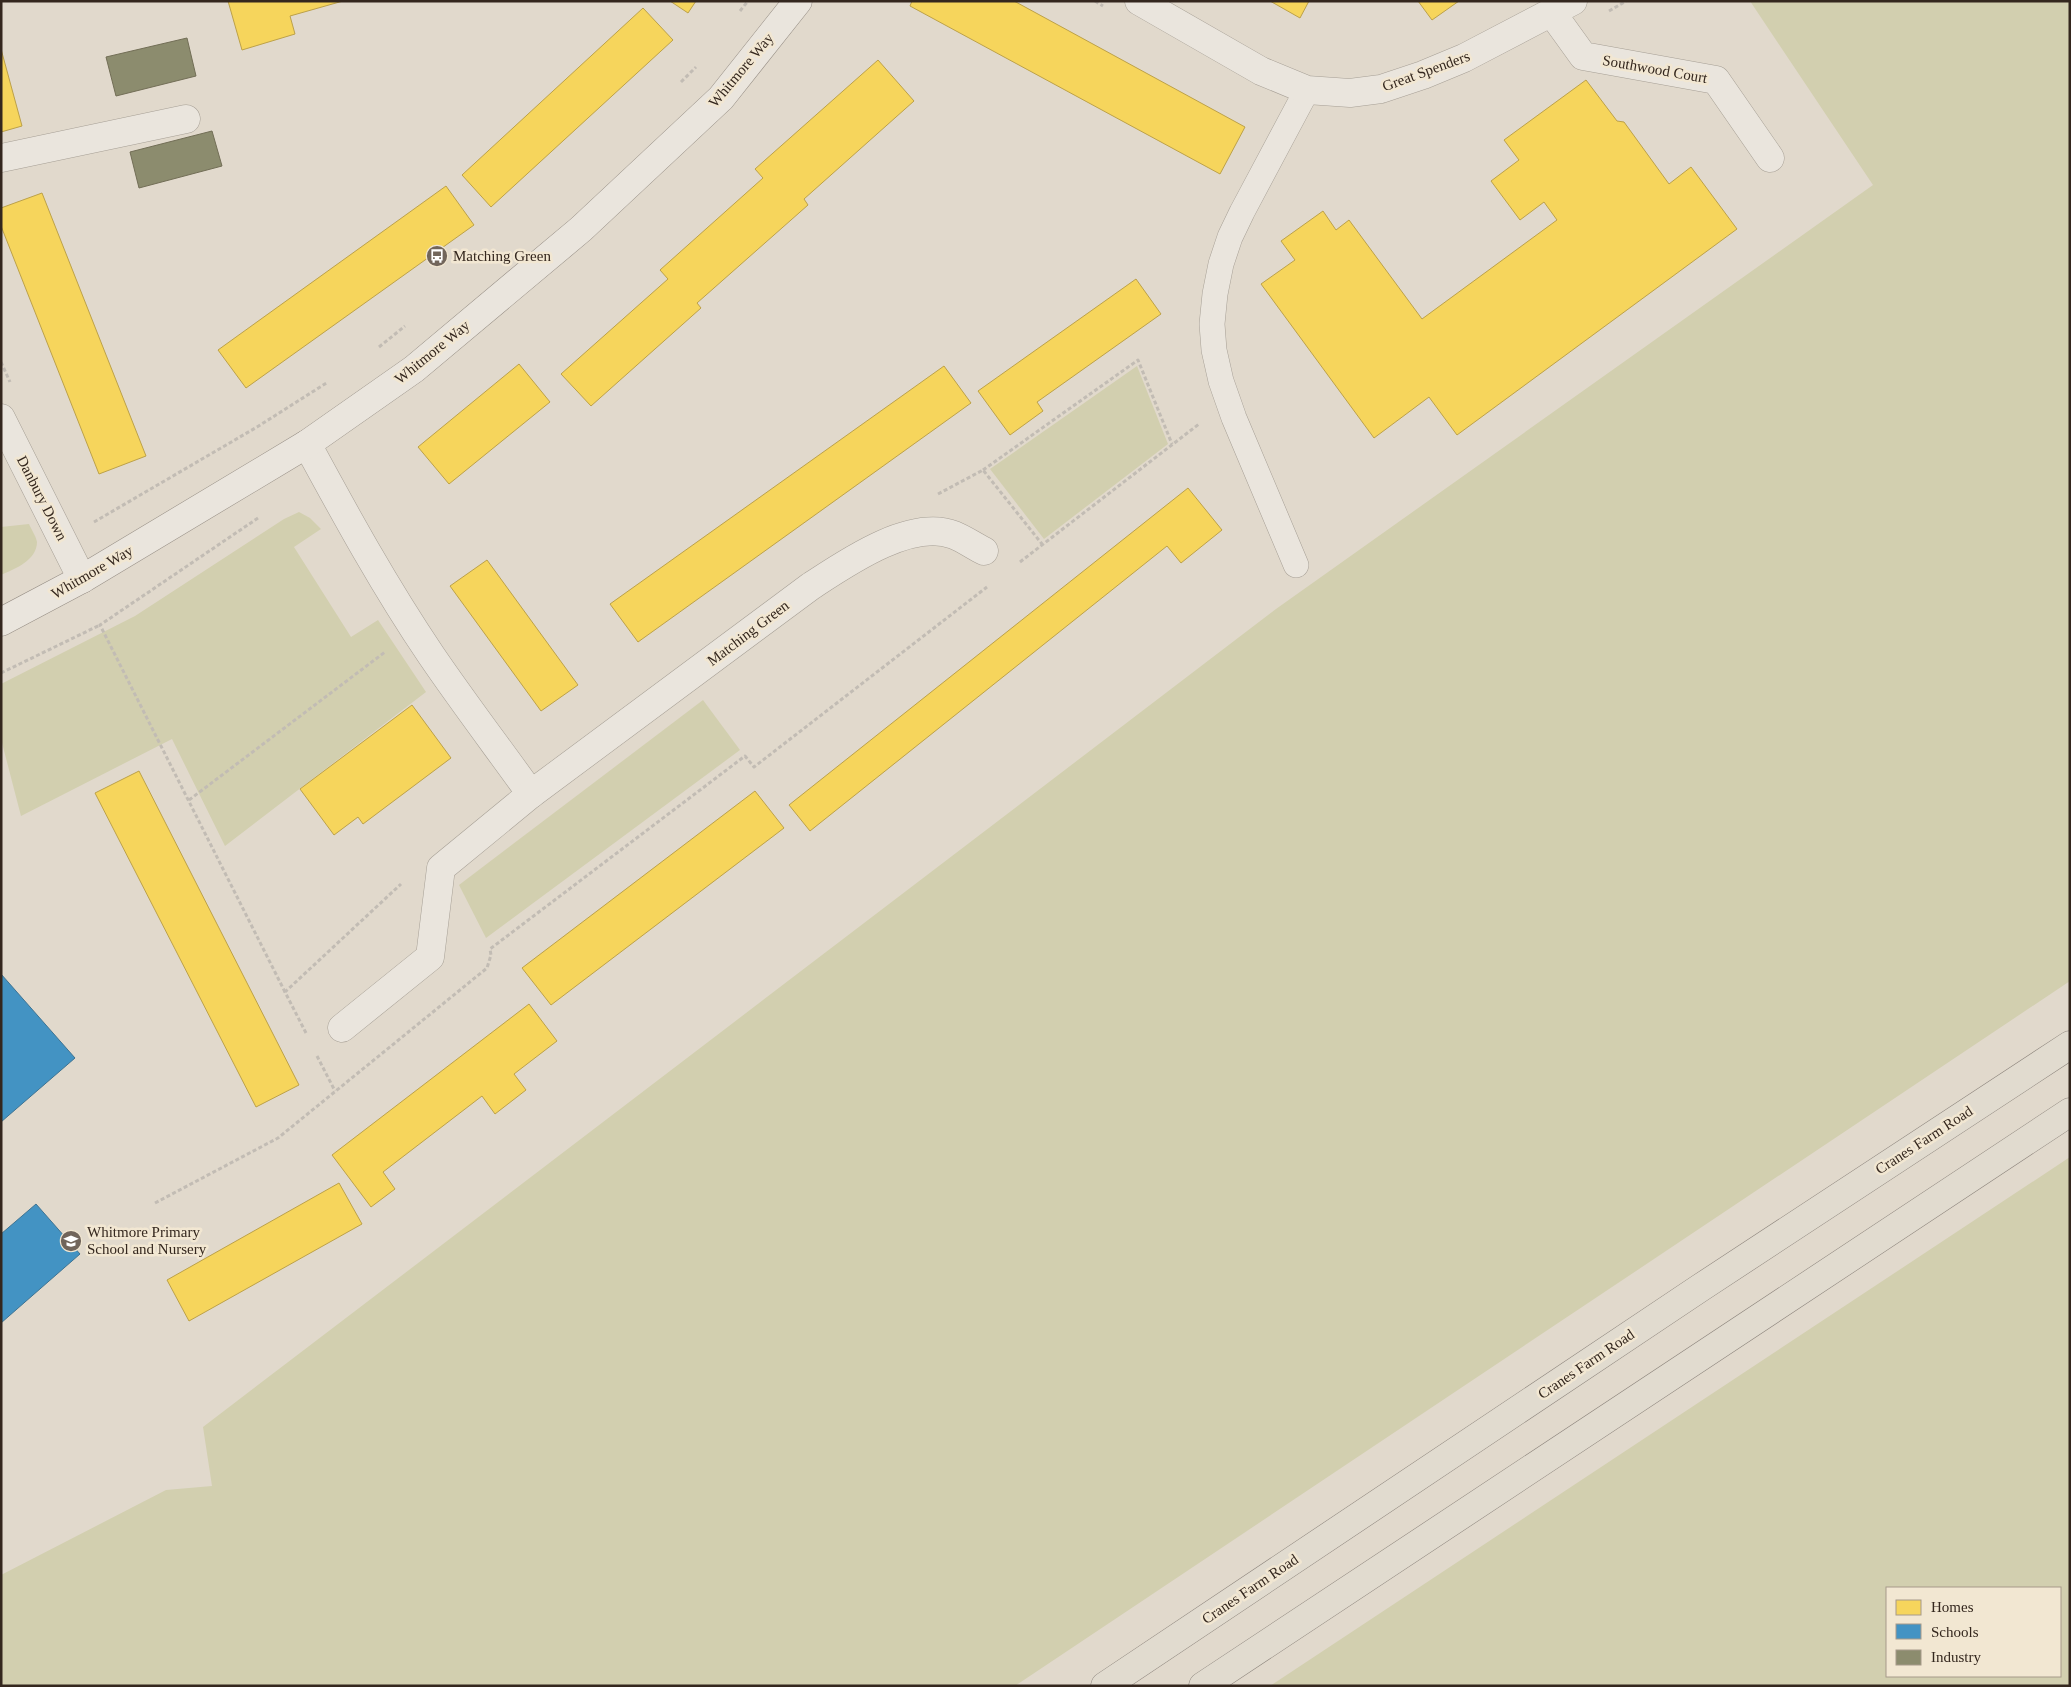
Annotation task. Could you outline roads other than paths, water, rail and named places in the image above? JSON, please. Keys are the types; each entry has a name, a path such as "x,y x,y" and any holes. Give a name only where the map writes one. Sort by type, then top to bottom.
{"main road":[{"name":"Cranes Farm Road","path":"1105,1686 1708,1283 2070,1045"},
{"path":"1203,1686 2070,1112"}],"street":[{"name":"Whitmore Way","path":"1,622 82,579 307,444 414,369 581,229 721,98 798,1"},
{"name":"Great Spenders","path":"1139,1 1261,71 1307,90 1350,92 1381,89 1398,84 1464,58 1562,7"},
{"name":"Southwood Court","path":"1562,7 1583,56 1716,80 1770,158"},
{"path":"1,158 186,119"},
{"name":"Danbury Down","path":"1,418 82,579"},
{"path":"307,444 361,543 404,614 431,655 531,794"},
{"name":"Matching Green","path":"342,1028 430,957 441,868 531,794 811,586 847,562 886,541 922,531 952,534 984,551"}],"lane":[{"path":"1296,565 1234,418 1221,381 1214,350 1212,324 1221,264 1230,237 1307,90"}],"place":[{"name":"Matching Green","path":"437,256"},
{"name":"Whitmore Primary School and Nursery","path":"71,1241"}]}
